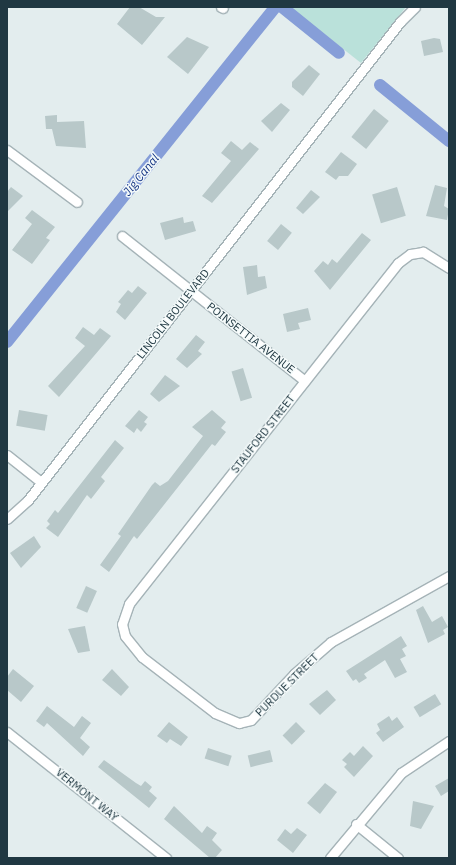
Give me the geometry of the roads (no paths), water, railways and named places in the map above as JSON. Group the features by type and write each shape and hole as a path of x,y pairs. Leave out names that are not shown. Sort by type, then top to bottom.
{"street":[{"name":"LINCOLN BOULEVARD","path":"7,519 41,482 335,105 415,7"},
{"path":"7,150 77,202"},
{"name":"POINSETTIA AVENUE","path":"122,236 305,381"},
{"name":"STAUFORD STREET","path":"122,624 130,604 390,272 415,253 423,252 449,268"},
{"path":"7,455 41,482"},
{"name":"PURDUE STREET","path":"122,624 125,636 142,657 215,713 239,723 251,720 294,674 331,642 449,576"},
{"name":"VERMONT WAY","path":"7,732 166,858"},
{"path":"330,858 356,824 401,773 449,741"},
{"path":"356,824 398,858"}],"waterway":[{"name":"Jig Canal","path":"7,342 275,7"},
{"name":"Jig Canal","path":"282,7 339,53"},
{"name":"Jig Canal","path":"380,85 449,141"}]}
